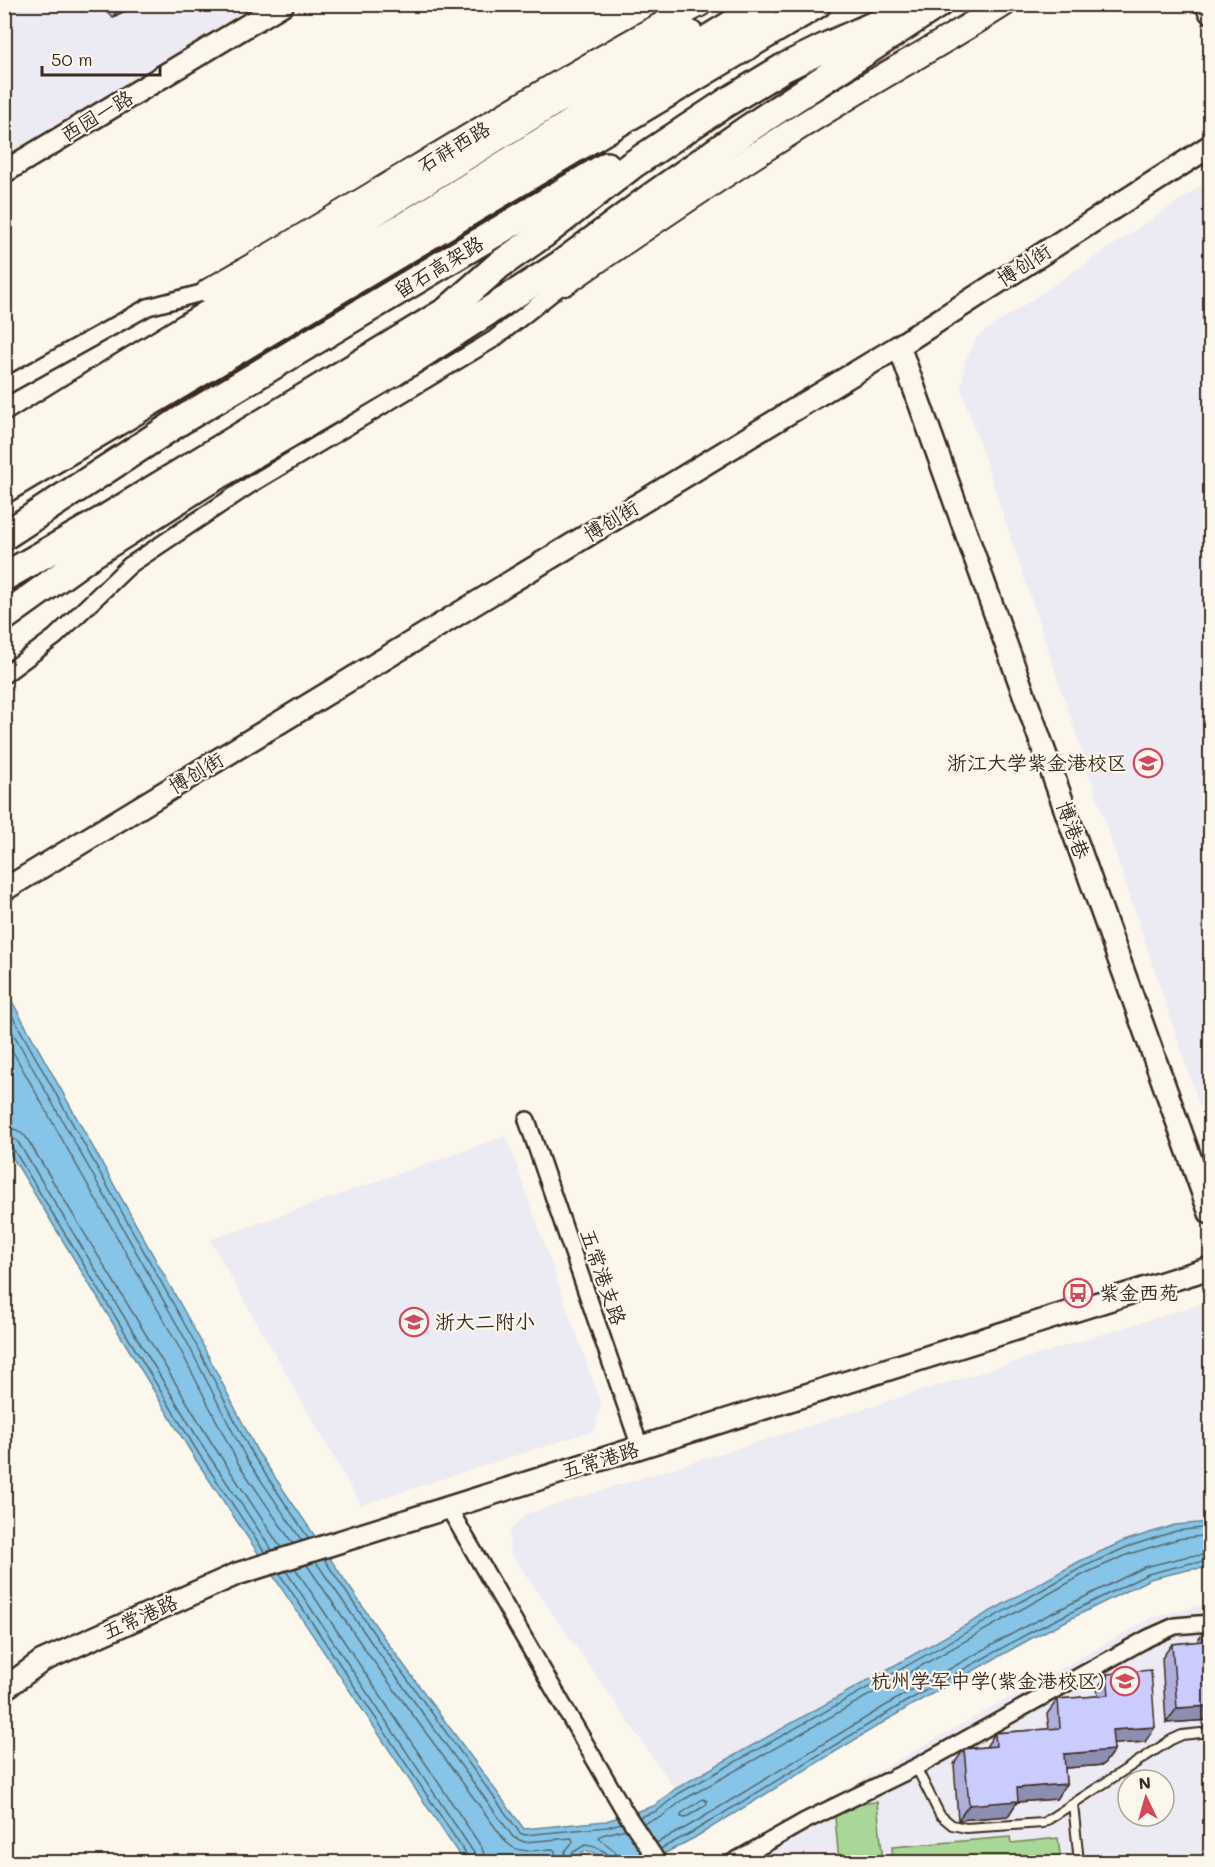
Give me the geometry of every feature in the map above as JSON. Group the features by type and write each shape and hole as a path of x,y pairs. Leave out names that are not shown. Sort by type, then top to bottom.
{"highway":[{"path":"4,441 550,104 618,67 752,4"},
{"path":"4,468 53,430 408,224 765,4"},
{"name":"留石高架路","path":"4,489 816,4"},
{"name":"留石高架路","path":"4,536 180,421 877,4"},
{"path":"4,577 100,522 447,311 499,265 542,235 632,165 679,133 783,68 886,20 911,4"},
{"path":"4,617 89,556 204,483 393,372 560,265 748,129 938,4"},
{"path":"393,372 565,283"},
{"path":"100,381 209,291"}],"main road":[{"name":"石祥西路","path":"209,291 627,44 700,4"},
{"path":"565,283 742,163 1005,4"}],"street":[{"path":"1206,4 1210,12"},
{"name":"西园一路","path":"4,172 280,5"},
{"name":"博创街","path":"7,888 899,346 1210,146"},
{"path":"4,675 55,637 130,565 250,485 494,339 565,283"},
{"path":"4,387 148,307 209,291"},
{"name":"博港巷","path":"899,346 1210,1213"},
{"name":"五常港支路","path":"527,1120 639,1447"},
{"name":"五常港路","path":"4,1689 42,1661 237,1574 1210,1268"},
{"path":"448,1508 625,1812 658,1863"},
{"path":"733,1863 805,1821 916,1767 1148,1638 1175,1626 1210,1623"}],"lane":[{"path":"916,1767 940,1815 952,1825 966,1828 1043,1823 1171,1740 1182,1735 1210,1732"},
{"path":"1073,1804 1079,1863"}],"shaded area":[{"path":"4,5 246,5 232,23 5,156"},
{"name":"浙江大学紫金港校区","path":"1210,180 1210,1137 961,388 965,362 978,336"},
{"name":"浙大二附小","path":"506,1136 601,1404 595,1430 361,1505 210,1240"},
{"path":"1210,1301 1210,1522 1175,1525 1124,1541 1080,1561 675,1789 510,1552 509,1531 526,1514"},
{"name":"杭州学军中学(紫金港校区)","path":"1210,1605 1210,1862 716,1862 1151,1618 1197,1606"}],"green space":[{"path":"877,1802 883,1862 839,1862 835,1817 854,1804"},
{"path":"1010,1837 1011,1843 1058,1838 1061,1862 893,1862 892,1847"}],"water":[{"path":"4,987 199,1338 257,1451 384,1638 524,1829 606,1821 654,1806 675,1789 1080,1561 1124,1541 1175,1525 1210,1522 1210,1568 1192,1569 1150,1579 1032,1638 910,1706 694,1838 648,1862 609,1862 593,1852 584,1851 577,1857 577,1862 464,1862 194,1457 5,1145"}],"building":[{"path":"4,76 9,84 4,87"},
{"path":"1203,1633 1210,1633 1210,1706 1177,1708 1172,1644 1203,1641"},
{"path":"1151,1670 1155,1727 1112,1730 1114,1750 1064,1754 1066,1784 1017,1788 1018,1801 969,1805 964,1749 996,1746 995,1733 1060,1728 1058,1699 1109,1695 1107,1674"}],"place":[{"name":"浙江大学紫金港校区","path":"1148,763"},
{"name":"紫金西苑","path":"1078,1293"},
{"name":"浙大二附小","path":"414,1322"},
{"name":"杭州学军中学(紫金港校区)","path":"1125,1681"}]}
